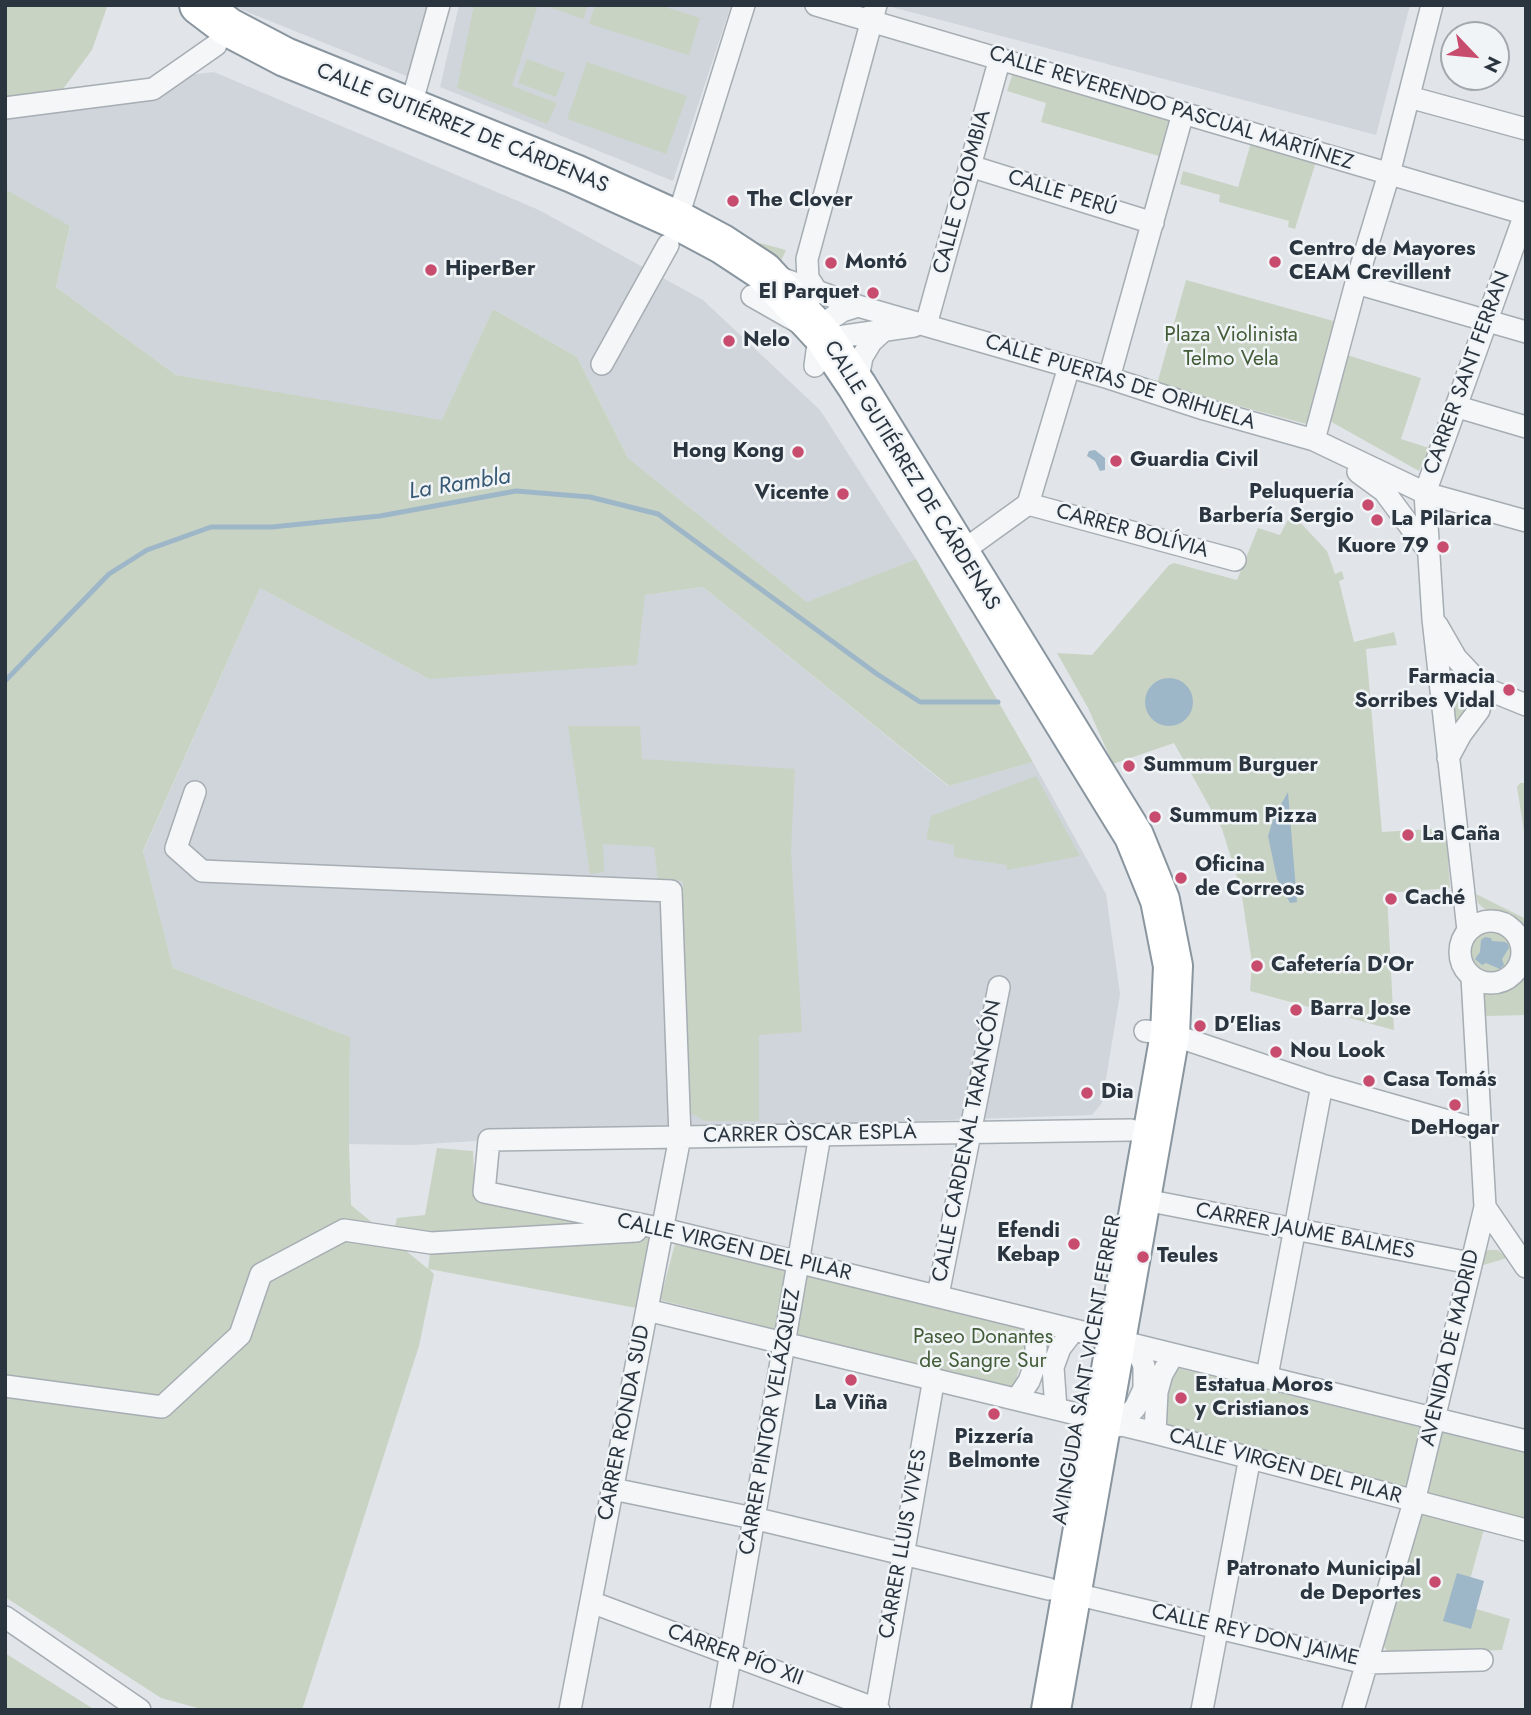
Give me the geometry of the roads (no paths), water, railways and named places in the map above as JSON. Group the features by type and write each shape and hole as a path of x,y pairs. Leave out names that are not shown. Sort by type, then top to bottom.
{"highway":[{"name":"CALLE GUTIÉRREZ DE CÁRDENAS","path":"174,5 216,45 274,79 561,193 673,232"},
{"name":"CALLE GUTIÉRREZ DE CÁRDENAS","path":"199,5 229,27 285,57 398,93 440,119 575,173 673,232 711,268 757,283 788,333 819,351 857,386 1134,836 1160,900 1173,966 1157,1032"},
{"name":"CALLE GUTIÉRREZ DE CÁRDENAS","path":"819,351 874,458 1113,845 1146,919 1155,976 1157,1032"},
{"name":"AVINGUDA SANT VICENT FERRER","path":"1105,1339 1131,1130 1157,1032"},
{"name":"AVINGUDA SANT VICENT FERRER","path":"1051,1710 1060,1591 1088,1418 1140,1199 1157,1032"},
{"name":"AVINGUDA SANT VICENT FERRER","path":"1029,1710 1060,1591"}],"street":[{"path":"398,93 439,5"},
{"path":"602,364 673,232 744,5"},
{"name":"CALLE REVERENDO PASCUAL MARTÍNEZ","path":"816,5 874,13 1000,58 1526,214"},
{"path":"1314,440 1356,283 1390,174 1432,5"},
{"path":"818,293 808,278 807,259 874,13"},
{"path":"5,108 153,89 216,45"},
{"name":"CALLE COLOMBIA","path":"926,325 1000,58"},
{"path":"1409,97 1526,129"},
{"path":"1109,378 1183,113"},
{"name":"CALLE PERÚ","path":"970,166 1153,223"},
{"name":"CARRER SANT FERRAN","path":"1425,493 1526,214"},
{"name":"CALLE PUERTAS DE ORIHUELA","path":"757,283 818,293 1109,378 1204,410 1314,440 1425,493"},
{"path":"1356,283 1526,332"},
{"path":"819,351 829,320 842,311 858,306"},
{"name":"CALLE PUERTAS DE ORIHUELA","path":"819,351 838,337 901,326 926,325"},
{"path":"857,386 862,357 871,341 884,330"},
{"name":"CARRER BOLÍVIA","path":"960,554 1028,504 1069,367"},
{"path":"1458,407 1526,427"},
{"name":"CALLE PUERTAS DE ORIHUELA","path":"1314,440 1384,491 1429,552"},
{"path":"1384,491 1425,493 1526,521"},
{"path":"1425,493 1433,619 1468,930"},
{"name":"CARRER BOLÍVIA","path":"1028,504 1236,560"},
{"path":"1433,619 1457,658 1484,688"},
{"path":"1441,683 1484,688 1526,705"},
{"path":"1448,758 1461,734 1479,710 1484,688"},
{"name":"CARRER RONDA SUD","path":"195,792 176,848 202,871 671,891 680,1137 570,1710"},
{"path":"1486,921 1496,921 1506,925 1519,939 1524,956 1517,969 1502,982 1491,984 1472,977 1465,970 1460,960 1462,939 1468,930 1486,921"},
{"name":"AVENIDA DE MADRID","path":"1353,1710 1414,1502 1485,1207 1472,977"},
{"name":"CALLE CARDENAL TARANCÓN","path":"938,1295 999,987"},
{"path":"1157,1032 1322,1085 1480,1130"},
{"path":"1267,1376 1322,1085"},
{"name":"CARRER ÒSCAR ESPLÀ","path":"489,1140 1131,1130"},
{"name":"CARRER PINTOR VELÁZQUEZ","path":"721,1710 820,1135"},
{"name":"CALLE VIRGEN DEL PILAR","path":"489,1140 484,1192 663,1229 1526,1441"},
{"name":"CARRER JAUME BALMES","path":"1140,1199 1470,1263"},
{"path":"1485,1207 1526,1267"},
{"path":"5,1387 162,1407 240,1335 261,1274 344,1230 431,1243 663,1229"},
{"name":"CALLE VIRGEN DEL PILAR","path":"647,1310 1155,1433 1526,1530"},
{"path":"1017,1399 1029,1381 1036,1363 1037,1335 1034,1321"},
{"path":"1088,1418 1135,1408 1143,1389 1144,1366 1105,1339"},
{"name":"CALLE VIRGEN DEL PILAR","path":"1155,1433 1157,1392 1162,1374 1173,1355"},
{"name":"CARRER LLUIS VIVES","path":"877,1709 901,1555 934,1378"},
{"path":"1202,1710 1250,1457"},
{"name":"CALLE REY DON JAIME","path":"613,1489 753,1518 1366,1663 1482,1660"},
{"name":"CARRER PÍO XII","path":"591,1602 877,1709"},
{"path":"5,1617 140,1710"}],"water":[{"path":"1095,450 1105,458 1105,470 1100,471 1095,461 1087,456 1089,451"},
{"path":"1169,678 1186,685 1193,702 1186,719 1169,726 1152,719 1145,702 1152,685"},
{"path":"1288,792 1297,902 1290,903 1277,879 1268,836 1274,817"},
{"path":"1485,937 1508,944 1509,948 1502,959 1504,965 1500,969 1486,963 1482,965 1475,959 1480,952 1481,940"},
{"path":"1457,1573 1484,1581 1471,1629 1443,1621"}],"waterway":[{"name":"La Rambla","path":"5,681 109,574 147,550 211,527 272,527 380,516 516,491 590,497 658,514 877,674 920,702 998,702"}],"place":[{"name":"The Clover","path":"733,201"},
{"name":"Centro de Mayores CEAM Crevillent","path":"1275,262"},
{"name":"Montó","path":"831,263"},
{"name":"HiperBer","path":"431,270"},
{"name":"El Parquet","path":"873,293"},
{"name":"Nelo","path":"729,341"},
{"name":"Hong Kong","path":"798,452"},
{"name":"Guardia Civil","path":"1116,461"},
{"name":"Vicente","path":"843,494"},
{"name":"Peluquería Barbería Sergio","path":"1368,505"},
{"name":"La Pilarica","path":"1377,520"},
{"name":"Kuore 79","path":"1443,547"},
{"name":"Farmacia Sorribes Vidal","path":"1509,690"},
{"name":"Summum Burguer","path":"1129,766"},
{"name":"Summum Pizza","path":"1155,817"},
{"name":"La Caña","path":"1408,835"},
{"name":"Oficina de Correos","path":"1181,878"},
{"name":"Caché","path":"1391,899"},
{"name":"Cafetería D'Or","path":"1257,966"},
{"name":"Barra Jose","path":"1296,1010"},
{"name":"D'Elias","path":"1200,1026"},
{"name":"Nou Look","path":"1276,1052"},
{"name":"Casa Tomás","path":"1369,1081"},
{"name":"Dia","path":"1087,1093"},
{"name":"DeHogar","path":"1455,1105"},
{"name":"Efendi Kebap","path":"1074,1244"},
{"name":"Teules","path":"1143,1257"},
{"name":"La Viña","path":"851,1380"},
{"name":"Estatua Moros y Cristianos","path":"1181,1398"},
{"name":"Pizzería Belmonte","path":"994,1414"},
{"name":"Patronato Municipal de Deportes","path":"1435,1582"}],"park label":[{"name":"Plaza Violinista Telmo Vela","path":"1231,348"},
{"name":"Paseo Donantes de Sangre Sur","path":"983,1350"}]}
